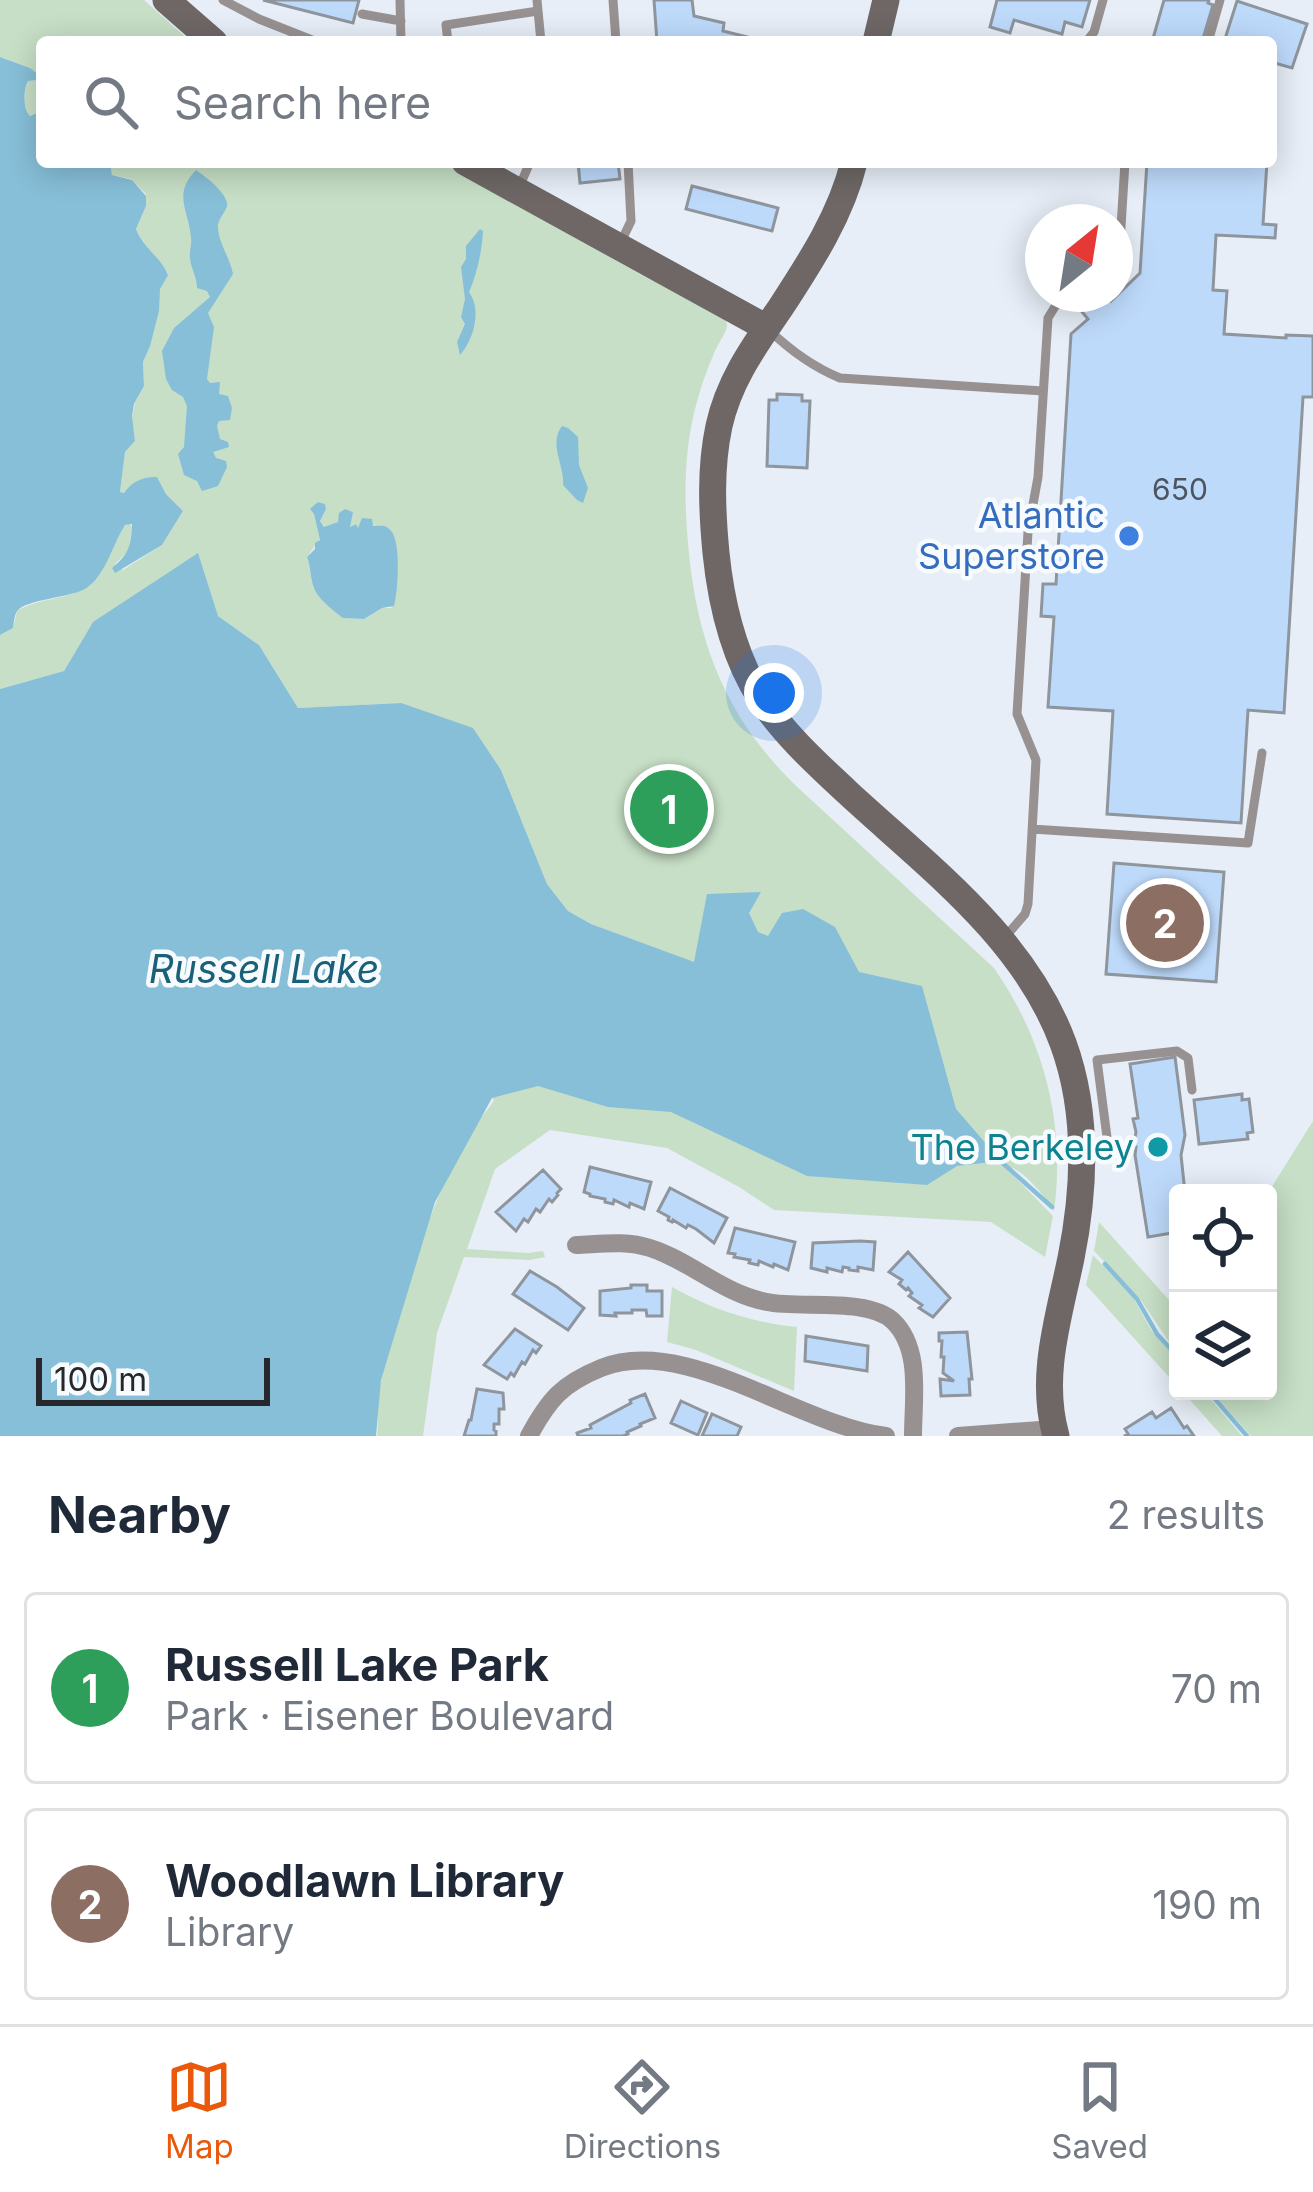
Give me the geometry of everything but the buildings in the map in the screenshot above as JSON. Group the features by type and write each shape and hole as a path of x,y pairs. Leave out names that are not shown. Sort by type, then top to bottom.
{"street":[{"path":"166,0 207,36"},
{"path":"877,36 886,0"},
{"path":"476,168 765,327"},
{"path":"852,168 830,226 731,386 720,422 712,484 718,577 748,676 775,719 1002,940 1034,981 1064,1044 1085,1071 1078,1217 1049,1365 1054,1432 958,1436"},
{"path":"576,1245 646,1246 729,1290 767,1302 862,1308 885,1314 898,1325 910,1353 913,1436"},
{"path":"529,1436 555,1394 575,1378 637,1358 688,1365 838,1424 886,1436"}],"lane":[{"path":"223,0 302,36"},
{"path":"400,0 401,36"},
{"path":"613,0 616,36"},
{"path":"1091,36 1103,0"},
{"path":"1210,36 1220,0"},
{"path":"447,36 446,25 538,6 540,36"},
{"path":"362,14 401,21"},
{"path":"518,190 527,168"},
{"path":"620,246 631,221 628,168"},
{"path":"1122,204 1125,168"},
{"path":"1002,940 1028,904 1036,760 1017,714 1028,532 1038,478 1051,312"},
{"path":"765,327 825,372 840,377 1043,391"},
{"path":"1032,829 1248,842 1262,753"},
{"path":"1085,1071 1097,1060 1177,1051 1188,1058 1192,1090"}],"green space":[{"path":"0,0 144,0 184,36 36,36 36,73 0,57"},
{"path":"36,80 36,114 30,116 25,104 28,81"},
{"path":"111,168 452,168 725,317 726,329 696,405 687,461 688,543 707,643 732,703 770,758 994,968 1011,996 1038,1054 1053,1115 1057,1146 1054,1211 1025,1176 1013,1168 1009,1171 1053,1216 1045,1257 991,1222 774,1210 667,1148 550,1130 495,1169 467,1249 543,1251 545,1257 464,1257 437,1333 423,1436 377,1436 382,1373 419,1249 455,1159 492,1098 717,974 568,911 547,884 501,770 401,703 298,708 259,645 218,616 93,622 64,671 0,689 0,635 13,628 17,611 89,586 129,523 129,550 115,564 123,570 162,545 183,511 157,477 120,492 125,452 135,441 132,417 144,386 143,362 161,283 168,274 136,229 146,194 131,179 112,175","holes":["317,502 326,509 320,521 325,528 338,522 345,509 353,512 350,527 356,524 358,529 362,523 390,529 398,568 391,608 364,619 343,618 316,592 307,557 320,539 314,514"]},
{"path":"1313,1121 1313,1436 1251,1436 1219,1400 1277,1400 1274,1184"},
{"path":"1099,1222 1169,1300 1169,1342 1140,1299 1094,1251"},
{"path":"1093,1255 1133,1297 1169,1351 1169,1377 1086,1285"},
{"path":"672,1287 733,1314 797,1327 794,1391 667,1342"},
{"path":"1190,1400 1212,1400 1242,1436 1222,1436"}],"water":[{"path":"0,57 36,73 36,80 28,81 25,99 30,116 36,114 36,168 111,168 112,175 132,180 146,196 136,229 168,275 160,289 159,311 143,362 144,386 132,416 135,441 125,452 120,492 142,479 157,477 183,511 162,545 115,573 112,568 130,544 132,524 125,525 91,585 23,607 13,628 0,635"},
{"path":"196,170 227,201 218,231 233,274 208,313 214,327 207,379 220,382 219,394 228,396 232,408 230,420 219,421 217,426 220,439 229,447 213,452 227,467 218,486 202,491 197,481 184,475 178,454 184,447 187,406 166,379 162,351 174,328 210,297 197,288 183,195"},
{"path":"480,229 480,254 469,292 475,324 460,355 457,342 465,324 461,267 466,246"},
{"path":"562,426 578,437 579,465 588,488 583,503 563,485 557,448"},
{"path":"318,502 325,504 320,521 324,527 338,522 345,509 353,512 350,527 356,524 358,528 362,518 372,519 373,526 392,532 398,557 394,606 364,619 343,618 319,596 307,557 320,540 310,509"},
{"name":"Russell Lake","path":"198,553 218,616 259,645 298,708 401,703 473,728 501,770 547,884 568,911 694,962 707,894 761,892 749,913 758,932 768,936 782,913 803,909 835,927 859,972 922,986 956,1109 1001,1161 957,1166 927,1185 807,1176 671,1112 608,1107 538,1086 492,1098 435,1202 381,1380 376,1436 0,1436 0,689 64,671 93,622"}],"waterway":[{"path":"997,1158 1052,1207"},
{"path":"1105,1264 1137,1299 1169,1347"},
{"path":"1216,1400 1247,1436"}],"place":[{"name":"Atlantic Superstore","path":"1129,536"},
{"name":"Russell Lake Park","path":"669,809"},
{"name":"Woodlawn Library","path":"1165,923"},
{"name":"The Berkeley","path":"1158,1147"}]}
